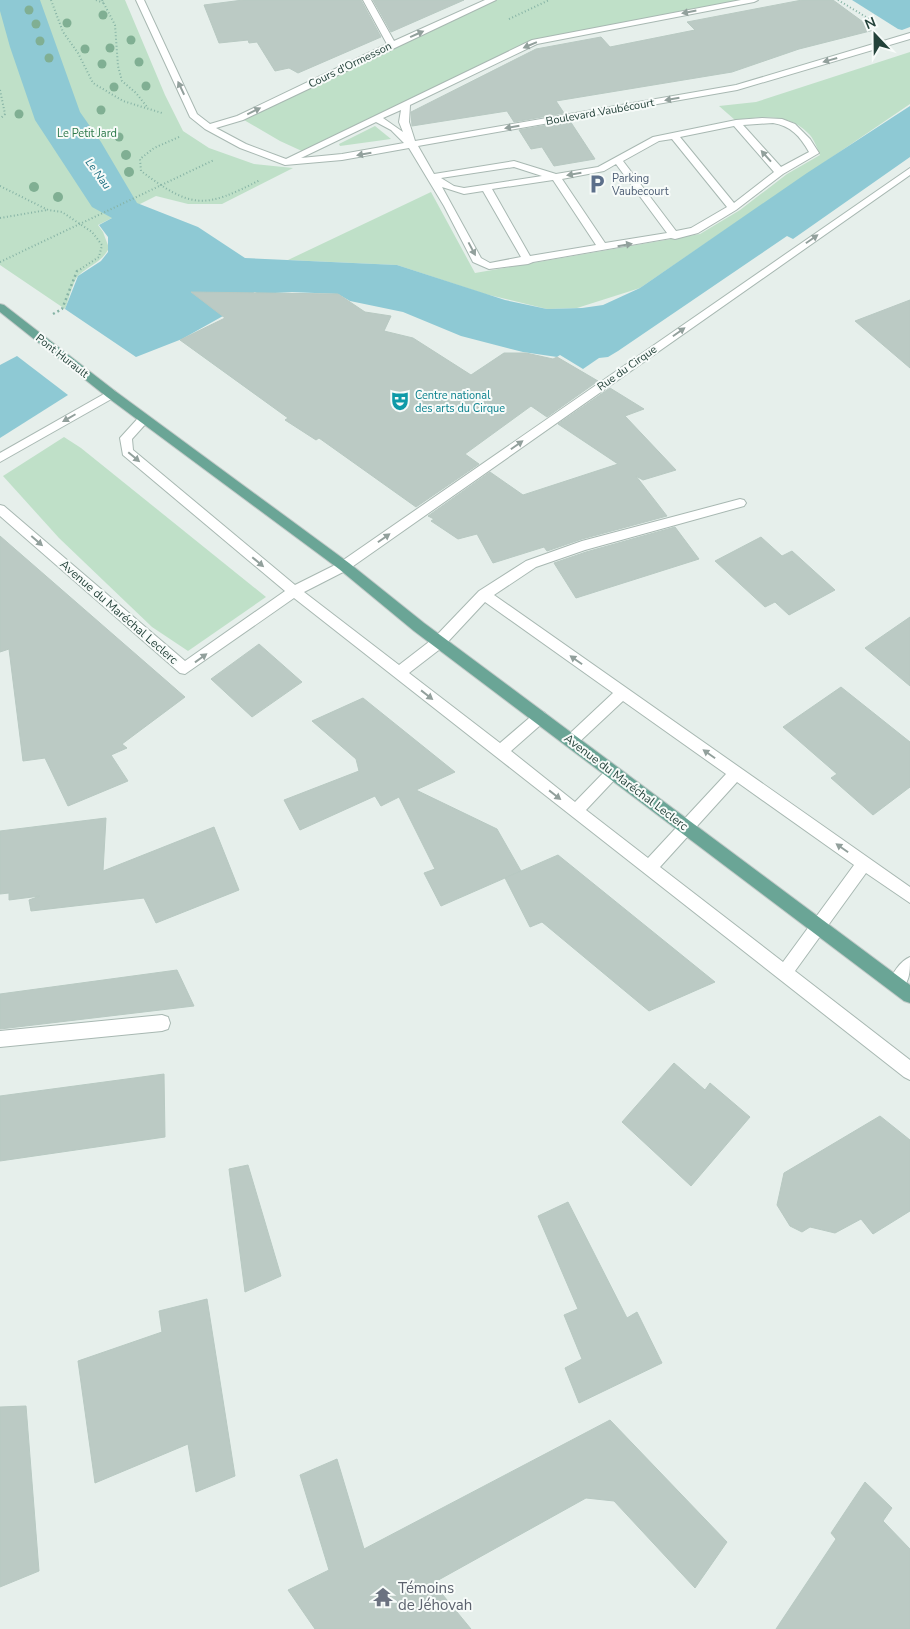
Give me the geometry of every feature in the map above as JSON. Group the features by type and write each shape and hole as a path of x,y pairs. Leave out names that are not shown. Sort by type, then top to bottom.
{"main road":[{"name":"Pont Hurault","path":"0,307 111,394"},
{"name":"Avenue du Maréchal Leclerc","path":"111,394 344,566 439,642 910,995"}],"street":[{"path":"140,0 193,114"},
{"path":"368,0 392,45"},
{"name":"Cours d'Ormesson","path":"208,127 240,118 392,45 492,0"},
{"path":"285,162 535,42 754,0"},
{"name":"Boulevard Vaubécourt","path":"193,114 208,127 243,146 285,162 342,157 738,87 910,36"},
{"path":"406,103 404,122 412,145 449,206 477,260 489,266 675,236 694,231 733,208 780,172 814,153 806,137 787,122 762,120 656,138 601,169 555,177 464,191 451,188 432,177"},
{"path":"376,118 394,128 412,145"},
{"path":"736,123 780,172"},
{"path":"674,136 733,208"},
{"path":"618,160 675,236"},
{"path":"432,177 514,164 555,177 603,248"},
{"name":"Rue du Cirque","path":"344,566 910,171"},
{"path":"449,206 464,196 485,189"},
{"path":"485,189 528,261"},
{"path":"0,458 111,394"},
{"path":"144,419 126,438 127,452 294,591 910,1070"},
{"path":"398,672 439,642 484,596 530,564 582,546 740,503"},
{"name":"Avenue du Maréchal Leclerc","path":"0,509 185,669 294,591 344,566"},
{"path":"484,596 910,896"},
{"path":"571,741 622,693"},
{"path":"500,752 540,717"},
{"path":"576,811 613,772"},
{"path":"649,868 736,773"},
{"path":"784,973 864,863"},
{"path":"896,984 910,965"},
{"path":"0,1039 162,1023"}],"path":[{"path":"51,0 63,32 78,53 93,83 123,101 167,115 193,114"},
{"path":"96,0 104,3"},
{"path":"102,0 115,25 118,66 122,80 149,109"},
{"path":"0,90 5,114 0,119"},
{"path":"208,127 188,133 154,148 140,159 141,171 172,195 190,201 207,202 219,201 231,195 277,171 285,162"},
{"path":"0,186 48,210"},
{"path":"0,262 147,191"},
{"path":"0,218 48,210 62,212 98,238 102,245 99,257 77,271 62,309 52,314 33,333"}],"green space":[{"name":"Le Petit Jard","path":"0,0 125,0 165,95 183,131 209,148 254,164 293,168 222,204 188,204 156,196 98,225 109,248 99,260 79,275 65,309 0,265"},
{"path":"492,0 748,0 535,42 304,152 280,141 244,120"},
{"path":"910,52 910,104 640,288 577,308 547,309 485,294 397,265 288,260 431,192 475,273 700,234 740,210 787,174 820,155 811,136 792,122 765,117 735,120 719,106 756,102"},
{"path":"375,126 391,139 340,146 339,144"},
{"path":"64,437 81,448 266,597 188,651 152,627 59,538 3,476"}],"water":[{"name":"Le Nau","path":"0,0 40,0 80,112 101,142 137,203 198,227 245,258 397,265 505,300 547,309 603,305 640,288 807,173 910,106 910,157 793,239 787,236 618,351 608,357 599,358 583,369 560,355 557,357 523,352 461,336 403,312 350,301 338,294 292,292 258,294 255,292 222,311 223,316 182,339 136,357 65,309 78,276 101,261 108,252 108,237 99,225 112,218 92,207 35,120 10,47 0,11"},
{"path":"852,0 910,0 910,27 902,30 898,29"},
{"path":"17,356 68,395 0,438 0,365"}],"building":[{"path":"243,0 361,0 381,37 298,73 289,68 275,71 257,42 249,43 248,40 219,43 204,5"},
{"path":"373,0 464,0 391,32"},
{"path":"802,0 833,0 874,30 799,49 732,72 556,101 564,113 514,122 507,111 412,126 411,112 536,49 601,37 610,47 695,30 687,22"},
{"path":"570,121 595,159 554,166 542,147 531,149 519,130"},
{"path":"191,292 338,294 365,312 391,316 384,331 413,338 471,375 504,353 526,353 553,359 557,357 598,381 547,417 531,406 465,454 479,464 416,507 319,438 316,440 285,420 288,418 180,340 225,318"},
{"path":"910,300 910,368 855,321"},
{"path":"610,388 644,409 625,416 676,470 643,480 636,476 667,516 582,539 547,551 544,547 493,563 477,534 458,539 431,521 434,519 428,516 490,472 523,495 618,464 558,424"},
{"path":"675,527 699,559 576,598 554,563 586,552"},
{"path":"0,536 185,697 122,744 127,748 111,755 128,781 68,806 45,758 23,761 9,649 0,652"},
{"path":"761,537 782,556 792,551 835,590 789,615 775,602 765,607 715,561"},
{"path":"910,617 910,686 865,648"},
{"path":"259,644 302,682 252,717 211,679"},
{"path":"841,687 910,742 910,787 873,815 831,778 837,774 783,727"},
{"path":"363,698 455,772 416,790 497,829 521,871 441,906 424,873 435,869 399,797 381,806 375,796 300,830 284,800 359,771 356,759 312,721"},
{"path":"106,818 103,871 214,827 239,890 156,923 144,898 31,911 29,900 40,896 9,900 9,893 0,894 0,831"},
{"path":"558,855 715,982 649,1011 542,922 530,927 505,878"},
{"path":"177,970 194,1006 0,1029 0,994"},
{"path":"674,1063 705,1090 710,1083 750,1117 691,1186 622,1122"},
{"path":"164,1074 165,1137 0,1161 0,1096"},
{"path":"880,1116 910,1140 910,1211 873,1234 861,1219 835,1233 810,1227 802,1232 790,1226 777,1205 784,1173"},
{"path":"248,1165 281,1276 245,1292 229,1169"},
{"path":"568,1202 627,1318 637,1312 662,1363 579,1403 565,1368 582,1359 564,1315 578,1309 538,1216"},
{"path":"207,1299 235,1476 196,1492 188,1444 95,1483 78,1361 162,1332 159,1311"},
{"path":"26,1406 39,1571 0,1587 0,1407"},
{"path":"610,1420 727,1542 695,1588 614,1501 586,1498 433,1583 471,1629 315,1629 288,1590 329,1570 300,1475 337,1459 364,1549"},
{"path":"865,1482 892,1508 883,1521 910,1549 910,1629 776,1629 836,1539 831,1533"}],"place":[{"name":"Parking Vaubecourt","path":"597,184"},
{"name":"Centre national des arts du Cirque","path":"400,401"},
{"name":"Témoins de Jéhovah","path":"383,1597"}]}
